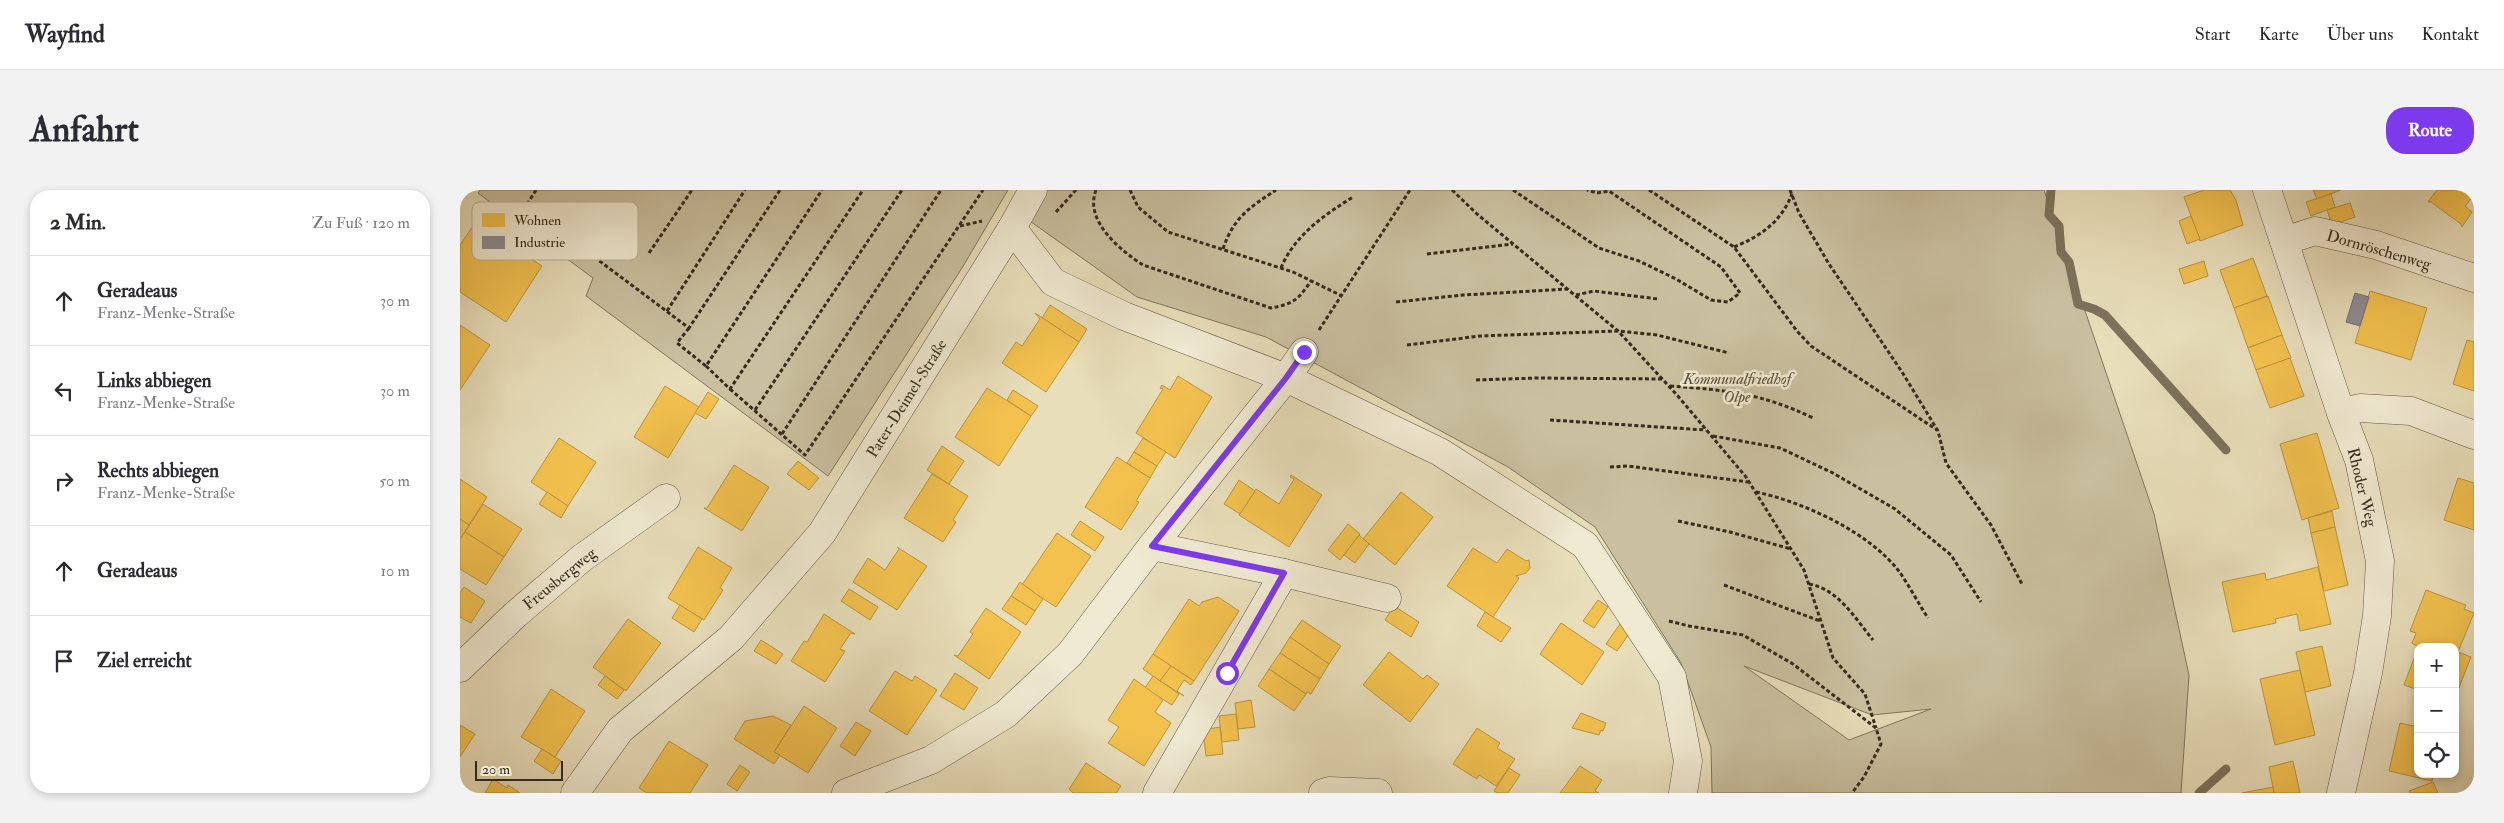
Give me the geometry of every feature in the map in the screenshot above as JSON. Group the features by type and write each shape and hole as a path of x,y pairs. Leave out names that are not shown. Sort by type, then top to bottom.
{"street":[{"name":"Pater-Deimel-Straße","path":"575,793 620,730 731,638 822,533 1012,228 1033,190"},
{"name":"Rhoder Weg","path":"2267,190 2341,413 2359,460 2380,561 2377,616 2369,663 2341,793"},
{"path":"1012,228 1053,282 1124,316 1286,378 1440,452 1585,545 1672,677 1688,761 1683,793"},
{"name":"Dornröschenweg","path":"2284,241 2315,231 2376,245 2474,278"},
{"path":"846,793 931,760 1006,714 1070,654 1152,546 1286,378 1304,352"},
{"path":"2341,413 2360,408 2412,411 2474,435"},
{"name":"Freusbergweg","path":"460,668 516,614 582,558 666,498"},
{"path":"1152,546 1284,573 1387,598"},
{"path":"1157,793 1284,573"},
{"path":"1323,793 1329,791 1378,793"}],"path":[{"path":"528,202 536,190"},
{"path":"649,253 692,190"},
{"path":"667,311 745,190"},
{"path":"780,190 689,328 677,343 706,366 805,454 983,190"},
{"path":"706,366 822,190"},
{"path":"730,389 863,190"},
{"path":"754,410 902,190"},
{"path":"782,434 941,190"},
{"path":"1096,190 1094,197 1096,215 1106,234 1128,256 1143,266 1271,308 1290,305 1300,296 1311,281"},
{"path":"1130,190 1138,207 1168,232 1282,268 1342,296"},
{"path":"1223,248 1229,230 1250,207 1276,190"},
{"path":"1304,352 1410,190"},
{"path":"1452,190 1477,214 1618,331 1670,386 1749,482 1804,570 1833,658 1865,694 1881,744 1864,776 1852,793"},
{"path":"1513,190 1599,248 1639,261 1676,278 1712,300 1728,302 1740,293 1721,267 1609,190 1597,193 1588,190"},
{"path":"1649,190 1734,248 1797,331 1811,346 1938,431"},
{"path":"1734,248 1759,237 1774,223 1788,205 1791,192"},
{"path":"1791,192 1799,213 1829,264 1902,372 1938,431 1946,463 1991,525 2022,584"},
{"path":"1282,268 1286,257 1296,242 1316,222 1353,198"},
{"path":"1427,254 1513,244"},
{"path":"599,260 689,328"},
{"path":"1396,302 1463,294 1568,288"},
{"path":"1576,296 1594,291 1658,299"},
{"path":"1407,344 1480,336 1618,331 1657,335 1729,353"},
{"path":"1476,380 1538,378 1663,379"},
{"path":"1670,386 1712,389 1759,396 1782,403 1813,418"},
{"path":"1550,420 1706,430"},
{"path":"1712,436 1780,448 1831,472 1895,509 1951,555 1981,602"},
{"path":"1610,467 1628,466 1749,482"},
{"path":"1755,492 1784,498 1832,520 1868,543 1897,570 1928,618"},
{"path":"1678,521 1730,532 1791,550"},
{"path":"1809,584 1822,587 1839,599 1873,640"},
{"path":"1724,585 1821,622"},
{"path":"1625,603 1645,613 1689,626 1742,635 1793,664 1876,728"}],"green space":[{"path":"480,190 1008,190 962,268 828,476 586,296 593,278 569,260 638,260 638,202 490,202 478,193"},
{"name":"Kommunalfriedhof Olpe","path":"1045,190 2044,190 2154,514 2189,675 2181,793 1712,793 1711,747 1681,663 1595,527 1508,467 1266,337 1137,297 1027,219","holes":["1744,666 1872,715 1931,709 1849,740"]}],"building: Wohnen":[{"path":"2204,190 2230,190 2236,200 2243,225 2200,241 2184,197"},
{"path":"2313,190 2341,190 2317,199"},
{"path":"2437,190 2474,190 2474,201 2471,199 2465,206 2472,212 2462,227 2461,224 2431,202 2428,202"},
{"path":"2331,194 2335,207 2311,216 2306,202"},
{"path":"2350,203 2355,217 2332,225 2327,210"},
{"path":"2191,216 2200,239 2187,244 2179,221"},
{"path":"472,227 472,260 533,260 542,266 506,322 460,292 460,245"},
{"path":"2253,258 2267,296 2234,308 2220,270"},
{"path":"2204,261 2208,276 2184,284 2179,269"},
{"path":"2370,291 2427,308 2411,360 2355,343"},
{"path":"2268,296 2282,335 2248,348 2234,308"},
{"path":"1050,305 1087,329 1079,342 1042,318"},
{"path":"1035,313 1079,342 1046,392 1002,363 1016,342 1022,346 1040,319"},
{"path":"460,325 490,345 460,390"},
{"path":"2282,335 2291,358 2256,370 2248,348"},
{"path":"2467,340 2474,342 2474,391 2453,384"},
{"path":"2290,358 2304,396 2270,408 2256,370"},
{"path":"1178,376 1212,397 1175,458 1136,433 1163,389 1160,388 1162,385 1170,390"},
{"path":"665,386 699,407 668,458 634,437"},
{"path":"987,388 1031,416 999,466 955,437"},
{"path":"1013,390 1038,406 1031,416 1007,400"},
{"path":"708,392 719,399 706,419 695,413"},
{"path":"2317,433 2339,508 2302,520 2280,444"},
{"path":"559,438 596,462 568,506 531,482"},
{"path":"1143,438 1166,452 1157,466 1134,452"},
{"path":"942,446 964,461 949,484 927,470"},
{"path":"1134,452 1157,466 1150,478 1127,463"},
{"path":"1117,457 1150,478 1136,501 1139,502 1121,530 1085,507"},
{"path":"798,461 819,478 809,490 787,474"},
{"path":"734,465 769,487 742,531 704,508 707,508"},
{"path":"932,474 968,496 953,520 956,522 943,542 904,518"},
{"path":"1291,475 1322,495 1289,547 1239,515 1256,489 1279,504 1294,479 1290,477"},
{"path":"2458,478 2474,483 2474,530 2444,520"},
{"path":"460,479 487,497 469,525 460,519"},
{"path":"1239,480 1255,491 1240,514 1224,504"},
{"path":"547,492 568,506 561,518 539,504"},
{"path":"1401,492 1433,517 1395,565 1363,539"},
{"path":"483,504 522,529 504,557 465,532"},
{"path":"2332,511 2335,527 2311,533 2308,518"},
{"path":"460,519 469,525 460,539"},
{"path":"1080,521 1104,537 1095,551 1071,535"},
{"path":"1348,524 1360,534 1340,560 1328,550"},
{"path":"2335,527 2348,585 2324,591 2311,533"},
{"path":"465,532 504,557 486,585 460,569 460,539"},
{"path":"1057,533 1091,556 1056,607 1022,585"},
{"path":"1359,535 1369,544 1355,563 1344,555"},
{"path":"698,547 732,568 720,588 723,590 704,620 668,598"},
{"path":"897,547 927,566 897,610 853,582 868,558 885,570 899,549"},
{"path":"1473,548 1497,563 1507,549 1526,561 1529,560 1530,568 1526,573 1516,576 1519,578 1493,617 1447,586"},
{"path":"2318,567 2331,624 2300,631 2297,614 2275,619 2276,623 2233,632 2222,582 2265,573 2266,580"},
{"path":"1020,582 1043,599 1035,611 1011,596"},
{"path":"464,587 485,601 471,623 460,617 460,593"},
{"path":"849,589 878,607 870,620 841,601"},
{"path":"2426,590 2466,605 2464,609 2474,613 2459,650 2459,643 2414,644 2412,643 2416,633 2410,631"},
{"path":"1011,596 1035,611 1026,625 1002,609"},
{"path":"1218,597 1239,611 1194,681 1153,654 1189,599 1199,606 1202,602"},
{"path":"1598,600 1608,607 1594,628 1583,621"},
{"path":"680,605 702,619 694,632 672,618"},
{"path":"1394,606 1419,622 1411,637 1385,620"},
{"path":"986,608 1021,632 989,679 954,655 958,656 973,634 970,632"},
{"path":"1485,612 1511,628 1501,642 1477,626"},
{"path":"824,614 855,634 851,633 840,649 845,651 825,682 791,661 804,641 807,642"},
{"path":"628,619 661,643 626,691 593,667"},
{"path":"1302,620 1341,646 1329,664 1290,637"},
{"path":"1561,623 1604,652 1582,685 1540,654"},
{"path":"1620,624 1631,631 1617,651 1606,644"},
{"path":"1290,637 1329,664 1320,679 1280,653"},
{"path":"761,640 783,654 776,664 754,651"},
{"path":"2322,646 2331,686 2305,692 2296,652"},
{"path":"1389,652 1423,679 1427,675 1439,684 1410,722 1363,685"},
{"path":"2459,652 2471,657 2459,688"},
{"path":"1280,653 1320,679 1311,694 1307,692 1306,694 1269,669"},
{"path":"1153,654 1171,666 1160,681 1143,669"},
{"path":"2414,659 2414,689 2404,685"},
{"path":"1171,666 1194,681 1191,685 1184,680 1177,691 1184,696 1160,681"},
{"path":"1269,669 1306,694 1294,711 1258,686"},
{"path":"2300,670 2315,735 2275,745 2260,679"},
{"path":"895,671 912,681 915,676 937,690 907,735 869,711"},
{"path":"955,673 978,688 964,710 940,696"},
{"path":"605,676 624,690 617,699 598,685"},
{"path":"1153,676 1179,694 1172,705 1145,688"},
{"path":"1134,679 1163,700 1155,712 1171,723 1144,766 1108,743 1119,727 1108,720"},
{"path":"551,689 585,711 555,757 521,737"},
{"path":"1251,700 1255,727 1238,729 1235,703"},
{"path":"804,706 837,728 808,773 774,752"},
{"path":"1581,713 1606,723 1599,735 1572,728"},
{"path":"1236,714 1239,740 1222,742 1219,716"},
{"path":"773,716 791,725 774,752 780,755 774,764 734,739 745,721"},
{"path":"856,722 871,731 855,756 840,746"},
{"path":"2400,723 2414,726 2414,777 2389,771"},
{"path":"460,725 475,734 460,757"},
{"path":"1220,727 1223,754 1206,756 1203,730"},
{"path":"1477,728 1500,743 1497,748 1515,759 1496,786 1479,775 1477,779 1453,764"},
{"path":"669,741 708,765 690,793 647,793 639,788"},
{"path":"542,749 561,761 553,774 534,761"},
{"path":"2293,761 2300,793 2274,793 2269,767"},
{"path":"1086,763 1121,786 1116,793 1073,793 1069,789"},
{"path":"740,765 750,772 737,791 727,784"},
{"path":"1580,766 1602,780 1595,791 1599,793 1560,793"},
{"path":"1509,768 1520,775 1508,793 1494,791"},
{"path":"2419,778 2432,778 2432,781"},
{"path":"493,779 507,788 508,785 520,793 485,793"},
{"path":"2433,782 2438,793 2410,793 2409,791"},
{"path":"2273,787 2274,793 2242,793"}],"building: Industrie":[{"path":"2355,293 2369,297 2360,326 2346,322"}],"waterway":[{"path":"2051,190 2049,215 2059,226 2061,252 2069,262 2078,304 2105,315 2226,450"},
{"path":"2199,793 2226,769"}],"route":[{"path":"1227,673 1284,573 1152,546 1286,378 1304,352"}]}
